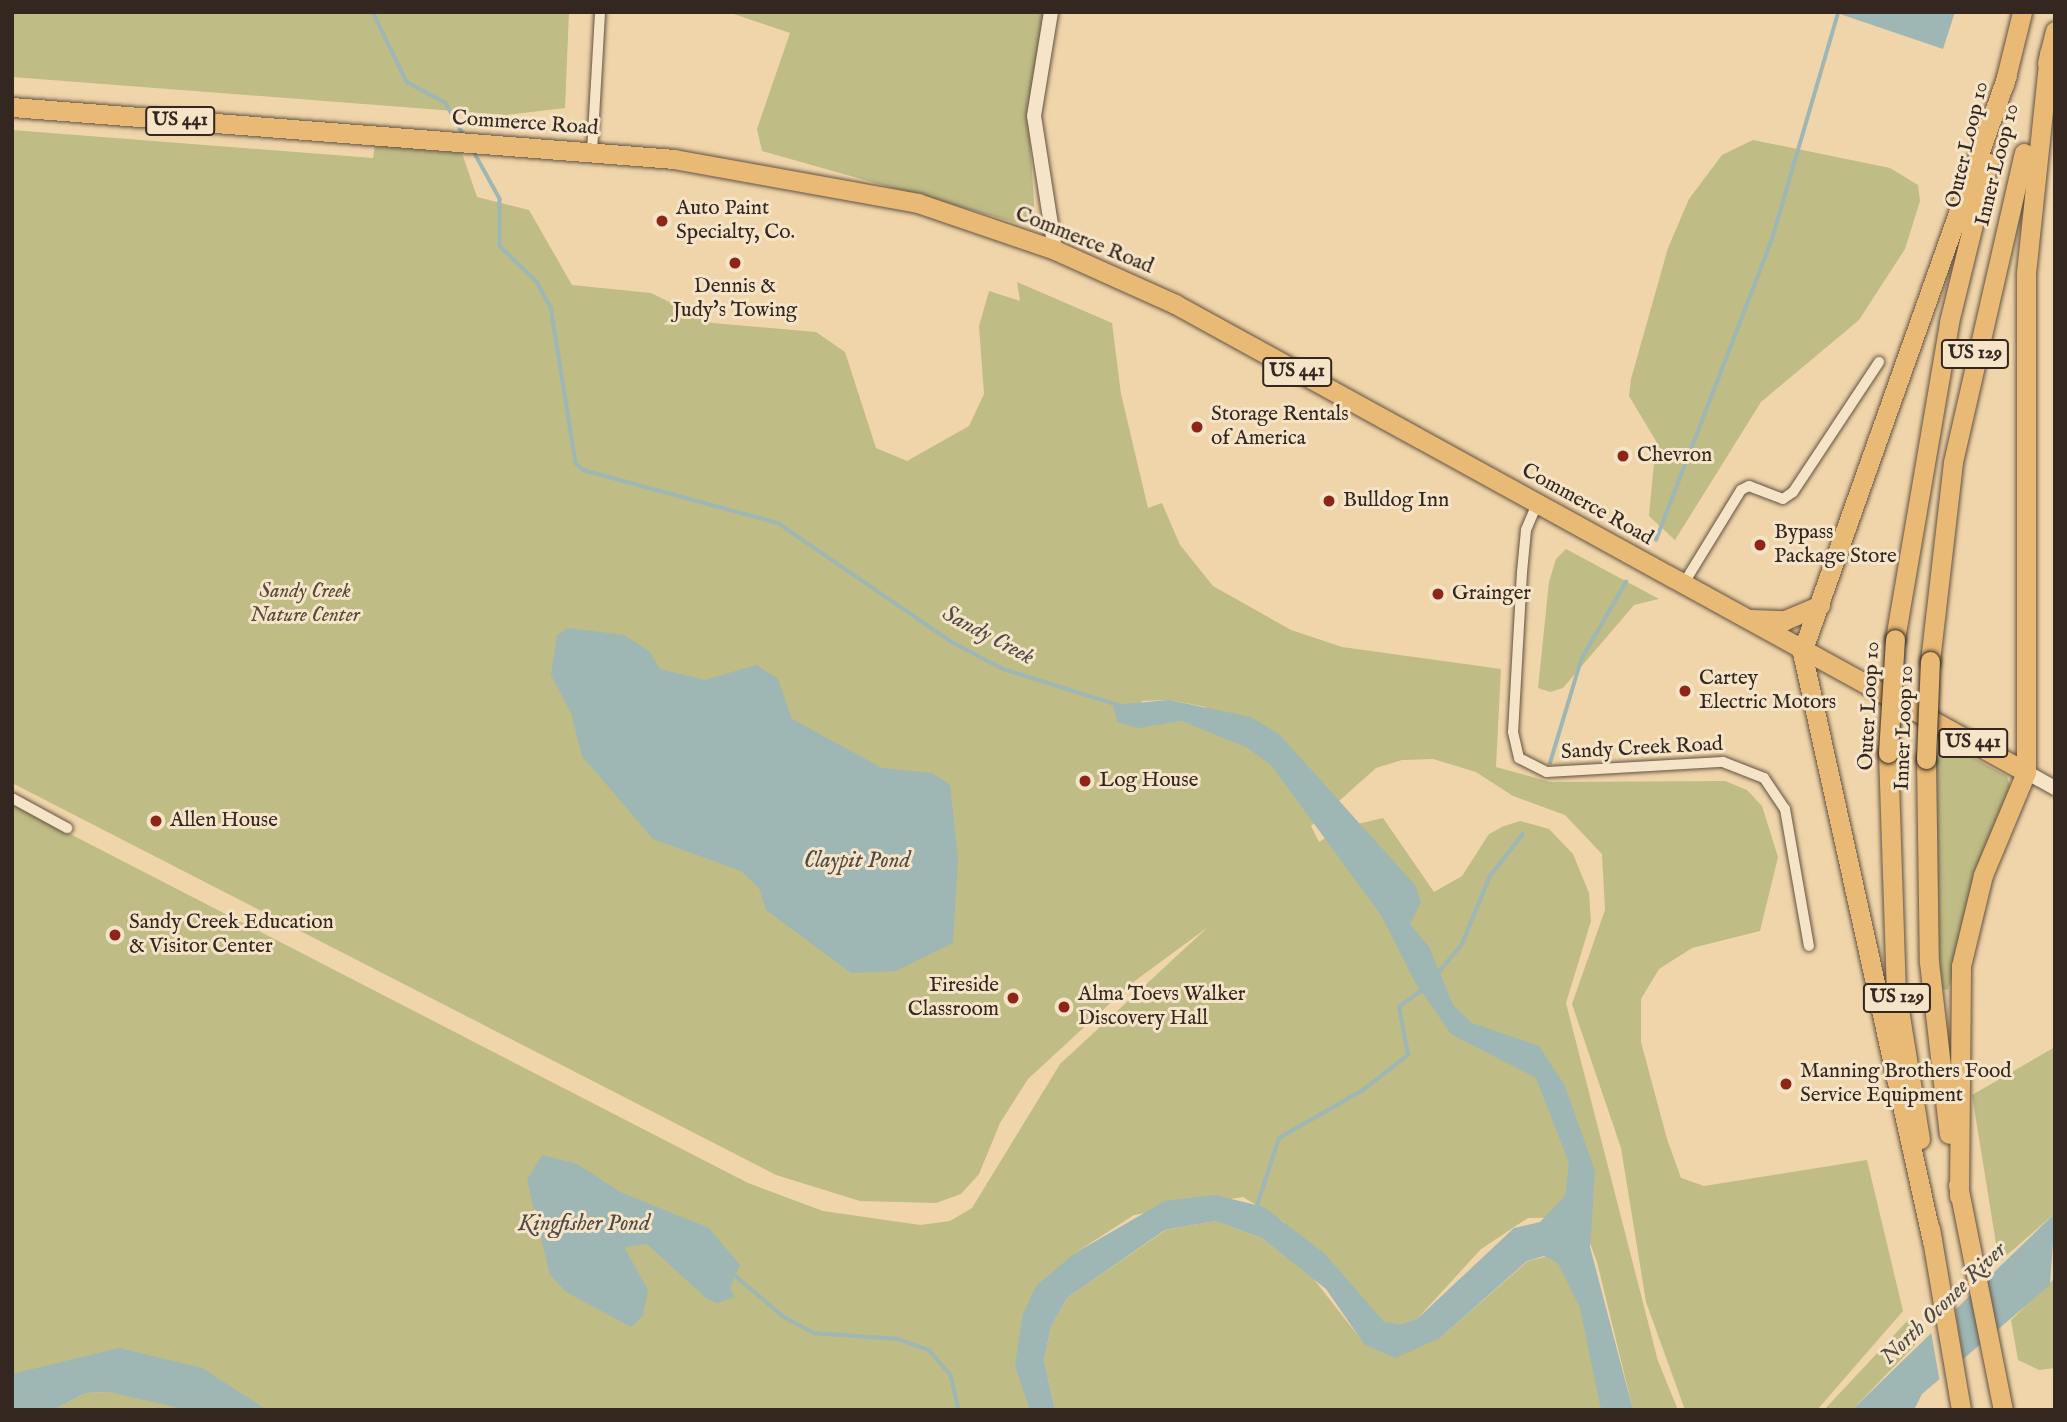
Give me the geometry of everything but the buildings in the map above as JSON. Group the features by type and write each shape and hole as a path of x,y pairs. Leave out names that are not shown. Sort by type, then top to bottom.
{"highway":[{"name":"Outer Loop 10","path":"1961,1410 1932,1241 1896,991 1888,753 1895,639 1949,322 2022,12"},
{"name":"US 129","path":"2049,53 2055,31"},
{"path":"1959,1196 1961,966 1983,875 2026,772 2026,273 2049,53"},
{"name":"Inner Loop 10","path":"2003,1410 1959,1196 1929,962 1926,759 1930,661 1953,462 2049,53"},
{"path":"1932,1241 1802,652 2007,75"},
{"name":"Commerce Road","path":"12,107 592,152 817,181 918,203 1055,250 1175,304 1684,583 1802,652 2026,772"},
{"path":"1745,618 1785,620 1820,604"}],"street":[{"path":"592,152 600,12"},
{"path":"1051,12 1034,116 1055,250"},
{"path":"1684,583 1741,490 1749,486 1783,499 1793,492 1879,362"},
{"name":"Sandy Creek Road","path":"1537,504 1523,561 1513,732 1519,758 1547,772 1723,762 1765,778 1785,809 1809,946"},
{"path":"2026,772 2055,788"},
{"path":"12,798 67,828"}],"green space":[{"path":"12,12 569,12 565,108 506,115 12,77"},
{"path":"728,12 1044,12 1028,109 1035,219 1024,225 762,151 757,129 790,33"},
{"name":"Sandy Creek Nature Center","path":"12,130 373,158 375,145 462,153 477,197 529,210 572,285 651,293 712,323 816,332 845,352 876,448 907,461 969,426 984,394 979,326 989,291 1020,301 1017,282 1112,323 1121,394 1148,508 1162,503 1180,545 1213,586 1291,630 1342,647 1501,669 1496,767 1550,782 1725,781 1747,790 1762,806 1778,857 1760,931 1692,948 1659,969 1641,999 1641,1042 1667,1139 1681,1178 1704,1186 1867,1160 1903,1311 1817,1410 1685,1410 1646,1302 1621,1148 1572,1004 1605,910 1602,854 1565,815 1513,796 1476,772 1433,759 1402,760 1376,768 1311,826 1319,842 1341,828 1383,818 1434,892 1462,876 1489,834 1520,821 1549,829 1573,854 1589,893 1591,921 1566,1003 1658,1361 1678,1410 1633,1410 1597,1262 1580,1217 1528,1218 1481,1249 1417,1319 1401,1324 1384,1323 1283,1221 1243,1197 1134,1215 1075,1253 1022,1316 1017,1355 1036,1410 260,1410 124,1352 95,1354 12,1379 12,804 748,1183 823,1211 920,1225 950,1221 972,1208 1060,1064 1208,927 1132,983 1028,1079 1000,1123 979,1174 961,1194 936,1203 860,1201 776,1175 12,783","holes":["1169,700 1206,707 1213,733 1181,721 1151,722 1141,701"]},
{"path":"1753,140 1890,168 1918,185 1920,201 1905,249 1859,320 1761,402 1675,540 1649,516 1656,441 1629,396 1631,379 1668,248 1689,199 1722,155"},
{"path":"1566,549 1659,599 1634,605 1563,688 1550,692 1538,688 1549,582 1556,559"},
{"path":"1948,744 2007,776 2010,786 1948,990 1942,989 1937,933 1934,827 1936,762"},
{"path":"2055,1047 2055,1213 1999,1262 1972,1095"},
{"path":"1215,1221 1262,1238 1313,1278 1363,1342 1440,1338 1528,1261 1581,1248 1601,1410 1055,1410 1044,1360 1051,1327 1067,1298 1166,1230"},
{"path":"2055,1278 2055,1368 2039,1370 2018,1360 2011,1320"},
{"path":"1909,1319 1915,1345 1852,1410 1824,1410"},
{"path":"109,1392 174,1404 188,1410 53,1410 86,1393"}],"water":[{"path":"1834,12 1955,12 1943,49"},
{"name":"Claypit Pond","path":"568,628 624,635 649,651 660,669 705,680 756,665 778,679 792,719 882,768 932,773 950,785 958,860 953,943 896,971 851,973 766,910 759,888 741,871 653,839 582,756 571,713 551,675 557,635"},
{"path":"1169,700 1251,717 1280,735 1415,885 1421,902 1410,924 1429,947 1453,1005 1472,1023 1539,1046 1565,1086 1595,1171 1590,1247 1633,1410 1601,1410 1580,1308 1558,1263 1544,1256 1527,1261 1440,1338 1395,1358 1364,1344 1326,1289 1262,1238 1215,1221 1165,1230 1067,1298 1051,1327 1044,1360 1055,1410 1030,1410 1015,1366 1022,1316 1036,1286 1075,1253 1165,1201 1215,1195 1264,1207 1325,1254 1384,1322 1401,1324 1417,1319 1514,1228 1540,1222 1565,1196 1569,1163 1536,1078 1451,1034 1415,982 1381,915 1271,765 1246,747 1181,721 1138,728 1117,722 1113,705"},
{"name":"Kingfisher Pond","path":"542,1155 577,1164 620,1192 709,1228 740,1265 730,1288 735,1297 717,1303 706,1298 647,1244 624,1247 648,1290 643,1316 631,1327 566,1292 550,1275 527,1180"},
{"path":"2055,1213 2050,1285 1922,1394 1914,1410 1852,1410"},
{"path":"119,1348 202,1368 267,1410 188,1410 109,1392 86,1393 53,1410 12,1410 12,1374"}],"pier":[{"path":"1954,1302 1964,1364 1940,1383 1930,1326"}],"waterway":[{"name":"Sandy Creek","path":"373,12 407,82 446,103 464,135"},
{"path":"1656,540 1772,239 1838,13"},
{"path":"473,150 500,199 500,246 537,282 551,307 576,463 583,470 778,523 952,642 1003,669 1122,706"},
{"path":"1550,763 1581,660 1626,582"},
{"path":"1435,977 1462,944 1490,876 1523,834"},
{"path":"1257,1206 1279,1138 1363,1090 1408,1055 1399,1007 1422,990"},
{"path":"737,1277 784,1317 814,1333 898,1339 929,1350 951,1375 959,1410"}],"place":[{"name":"Auto Paint Specialty, Co.","path":"662,221"},
{"name":"Dennis & Judy's Towing","path":"735,263"},
{"name":"Storage Rentals of America","path":"1197,427"},
{"name":"Chevron","path":"1623,456"},
{"name":"Bulldog Inn","path":"1329,501"},
{"name":"Bypass Package Store","path":"1760,545"},
{"name":"Grainger","path":"1438,594"},
{"name":"Cartey Electric Motors","path":"1685,691"},
{"name":"Log House","path":"1085,781"},
{"name":"Allen House","path":"156,821"},
{"name":"Sandy Creek Education & Visitor Center","path":"115,935"},
{"name":"Fireside Classroom","path":"1013,998"},
{"name":"Alma Toevs Walker Discovery Hall","path":"1064,1007"},
{"name":"Manning Brothers Food Service Equipment","path":"1786,1084"}],"water label":[{"name":"North Oconee River","path":"1944,1304"}]}
